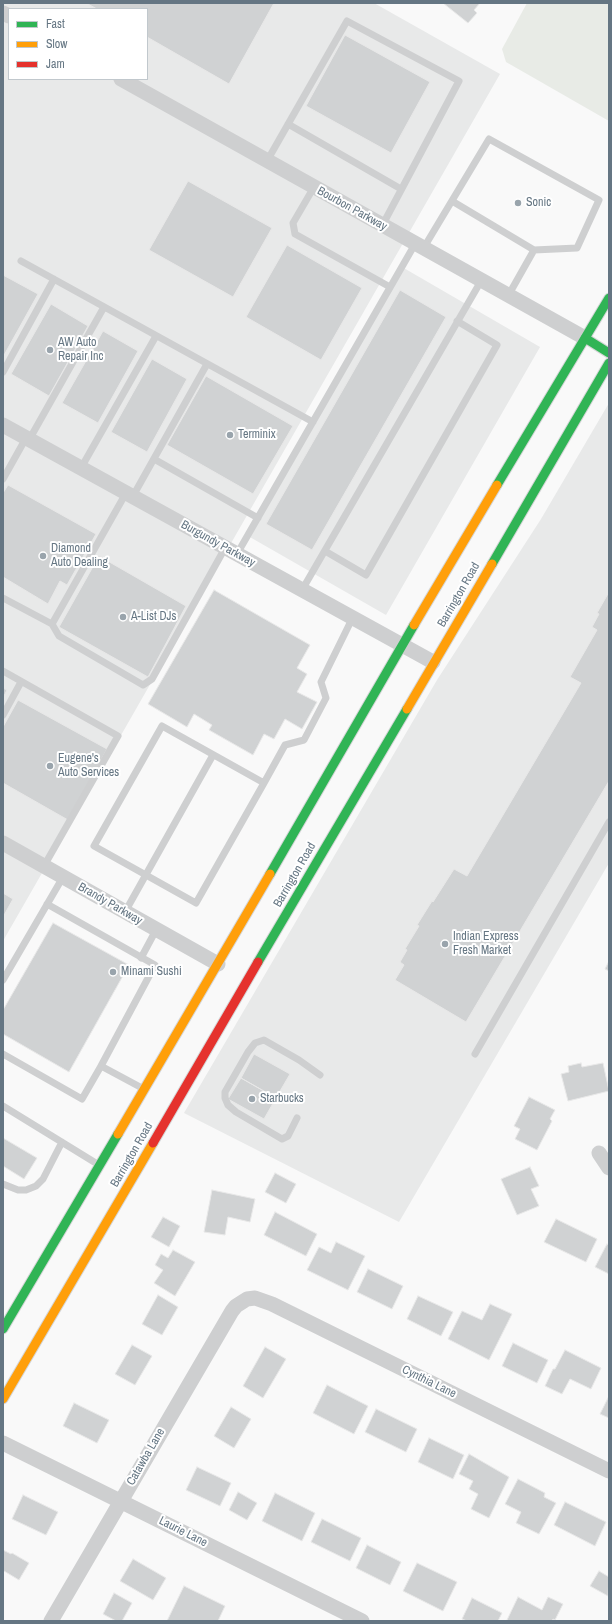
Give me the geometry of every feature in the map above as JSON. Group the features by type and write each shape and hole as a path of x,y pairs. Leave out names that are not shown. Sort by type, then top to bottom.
{"main road":[{"name":"Barrington Road","path":"3,1329 218,964 402,644 609,298"},
{"path":"585,338 609,353"},
{"name":"Barrington Road","path":"3,1399 609,363"}],"street":[{"name":"Bourbon Parkway","path":"123,80 585,338"},
{"name":"Burgundy Parkway","path":"3,425 433,662"},
{"name":"Brandy Parkway","path":"3,843 218,964"},
{"path":"599,1153 609,1168"},
{"name":"Cynthia Lane","path":"247,1299 255,1298 272,1304 609,1471"},
{"name":"Catawba Lane","path":"51,1621 232,1311 236,1306 247,1299"},
{"name":"Laurie Lane","path":"3,1444 121,1501 340,1616 362,1621"}],"lane":[{"path":"267,161 347,21 459,81 382,226"},
{"path":"288,124 401,189"},
{"path":"3,598 52,624 59,636 143,685 152,679 231,551 258,518 390,287 452,201 489,139 599,200 577,248 534,250 452,201"},
{"path":"314,187 293,223 295,234 390,287"},
{"path":"508,296 534,250"},
{"path":"21,261 313,422"},
{"path":"3,372 54,279"},
{"path":"302,590 481,281"},
{"path":"3,479 28,439 104,307"},
{"path":"325,551 366,575 498,345 457,321"},
{"path":"81,468 156,336"},
{"path":"52,624 130,495 154,459 207,364"},
{"path":"154,459 258,518"},
{"path":"264,783 162,726 94,846 196,903 264,783 285,745 304,740 326,698 321,682 353,618"},
{"path":"3,671 118,736 44,866"},
{"path":"3,715 22,682"},
{"path":"125,912 144,874 213,755"},
{"path":"475,1054 609,822"},
{"path":"3,980 63,877"},
{"path":"3,1054 82,1099 155,965 47,904"},
{"path":"141,958 156,930"},
{"path":"297,1118 288,1136 282,1139 232,1109 228,1105 225,1098 225,1092 248,1052 255,1043 264,1040 299,1060 320,1075"},
{"path":"101,1066 144,1089"},
{"path":"3,1106 99,1165"},
{"path":"3,1184 18,1190 26,1190 36,1186 43,1179 62,1142"}],"shaded area":[{"path":"3,3 374,3 500,74 3,941"},
{"path":"527,3 609,3 609,121 506,62 502,49"},
{"path":"402,267 540,347 386,615 248,536"},
{"path":"609,403 609,863 399,1222 184,1113 437,680 541,519"}],"building":[{"path":"86,3 274,3 229,84 148,38 148,8 95,8"},
{"path":"443,3 480,3 474,10 477,13 468,23"},
{"path":"345,35 430,82 391,153 306,106"},
{"path":"188,181 272,228 233,297 149,250"},
{"path":"287,245 362,288 321,360 246,317"},
{"path":"3,275 38,294 3,357"},
{"path":"400,290 446,317 312,550 266,524"},
{"name":"AW Auto Repair Inc","path":"51,304 88,326 49,396 11,374"},
{"path":"103,331 138,351 98,423 62,403"},
{"path":"152,359 187,379 147,452 111,432"},
{"name":"Terminix","path":"206,376 293,426 253,494 167,445"},
{"name":"Diamond Auto Dealing","path":"8,485 96,534 67,585 60,581 48,604 3,577 3,493"},
{"name":"A-List DJs","path":"99,556 186,606 148,677 59,627"},
{"path":"214,590 310,645 297,668 307,674 297,692 317,702 302,729 285,719 274,739 264,734 253,755 209,730 212,725 194,714 187,727 148,704"},
{"path":"609,592 609,781 466,1022 395,980 404,965 400,962 407,950 405,949 419,926 417,925 454,869 467,876 581,683 570,677 597,630 592,627 599,614 597,613"},
{"path":"3,688 7,690 3,698"},
{"name":"Eugene's Auto Services","path":"18,700 107,749 68,820 3,783 3,727"},
{"path":"3,893 13,899 3,917"},
{"path":"53,923 129,965 69,1072 3,1034 3,1010"},
{"path":"609,961 609,971 605,969"},
{"path":"254,1054 290,1074 276,1098 241,1078"},
{"path":"581,1063 582,1067 603,1063 609,1091 568,1101 561,1074 569,1072 568,1066"},
{"name":"Starbucks","path":"241,1078 276,1098 264,1119 228,1099"},
{"path":"529,1097 555,1110 550,1119 552,1121 537,1150 515,1139 520,1129 514,1126"},
{"path":"3,1138 37,1158 24,1179 3,1166"},
{"path":"530,1167 539,1186 531,1189 539,1206 517,1215 501,1179"},
{"path":"275,1173 296,1184 286,1203 265,1192"},
{"path":"212,1190 255,1199 250,1222 228,1217 225,1235 204,1232"},
{"path":"275,1212 317,1234 306,1256 264,1235"},
{"path":"163,1217 180,1226 169,1247 151,1237"},
{"path":"556,1219 597,1239 586,1262 544,1242"},
{"path":"336,1242 365,1256 348,1290 307,1270 319,1247 331,1253"},
{"path":"607,1244 609,1246 609,1274 595,1267"},
{"path":"173,1250 195,1262 175,1296 154,1283 163,1270 155,1265 161,1254 168,1258"},
{"path":"368,1269 403,1286 392,1309 357,1292"},
{"path":"158,1295 178,1307 162,1335 142,1324"},
{"path":"418,1296 453,1312 441,1336 407,1319"},
{"path":"490,1304 512,1314 489,1360 448,1339 462,1311 482,1320"},
{"path":"513,1343 548,1360 537,1383 502,1366"},
{"path":"132,1345 152,1356 135,1385 115,1374"},
{"path":"265,1347 286,1359 263,1398 243,1386"},
{"path":"565,1350 601,1368 591,1389 570,1379 562,1394 545,1386 553,1369 555,1369"},
{"path":"327,1385 368,1406 354,1434 313,1413"},
{"path":"609,1396 609,1418 600,1414"},
{"path":"74,1403 109,1420 97,1443 63,1426"},
{"path":"231,1407 251,1419 234,1448 214,1436"},
{"path":"376,1409 417,1429 406,1452 365,1432"},
{"path":"429,1438 464,1455 453,1479 418,1462"},
{"path":"469,1454 509,1477 489,1518 471,1509 478,1494 469,1489 473,1481 459,1474"},
{"path":"197,1467 231,1483 220,1506 186,1490"},
{"path":"518,1479 545,1493 544,1497 556,1503 539,1534 516,1523 521,1512 505,1504"},
{"path":"238,1492 257,1503 247,1520 229,1510"},
{"path":"275,1493 315,1513 302,1541 262,1521"},
{"path":"23,1495 58,1512 46,1535 12,1519"},
{"path":"565,1502 606,1522 595,1546 554,1525"},
{"path":"322,1519 361,1538 350,1561 311,1542"},
{"path":"367,1545 401,1562 390,1585 356,1568"},
{"path":"3,1550 11,1554 12,1553 29,1563 19,1580 4,1571 3,1572"},
{"path":"133,1559 166,1578 153,1600 120,1581"},
{"path":"417,1563 457,1582 443,1611 403,1591"},
{"path":"599,1571 609,1577 608,1596 590,1586"},
{"path":"184,1586 225,1606 218,1621 167,1621"},
{"path":"114,1593 132,1603 122,1621 116,1621 103,1614"},
{"path":"518,1597 542,1610 548,1597 563,1604 555,1620 553,1619 552,1621 509,1621 507,1620"},
{"path":"472,1598 502,1613 498,1621 467,1621 462,1619"}],"traffic: fast":[{"path":"497,485 609,298"},
{"path":"585,338 609,353"},
{"path":"492,564 609,363"},
{"path":"270,874 414,625"},
{"path":"258,962 407,709"},
{"path":"3,1329 118,1134"}],"traffic: slow":[{"path":"414,625 497,485"},
{"path":"407,709 492,564"},
{"path":"118,1134 270,874"},
{"path":"3,1399 153,1143"}],"traffic: jam":[{"path":"153,1143 258,962"}],"place":[{"name":"Sonic","path":"518,203"},
{"name":"AW Auto Repair Inc","path":"50,350"},
{"name":"Terminix","path":"230,435"},
{"name":"Diamond Auto Dealing","path":"43,556"},
{"name":"A-List DJs","path":"123,617"},
{"name":"Eugene's Auto Services","path":"50,766"},
{"name":"Indian Express Fresh Market","path":"445,944"},
{"name":"Minami Sushi","path":"113,972"},
{"name":"Starbucks","path":"252,1099"}]}
